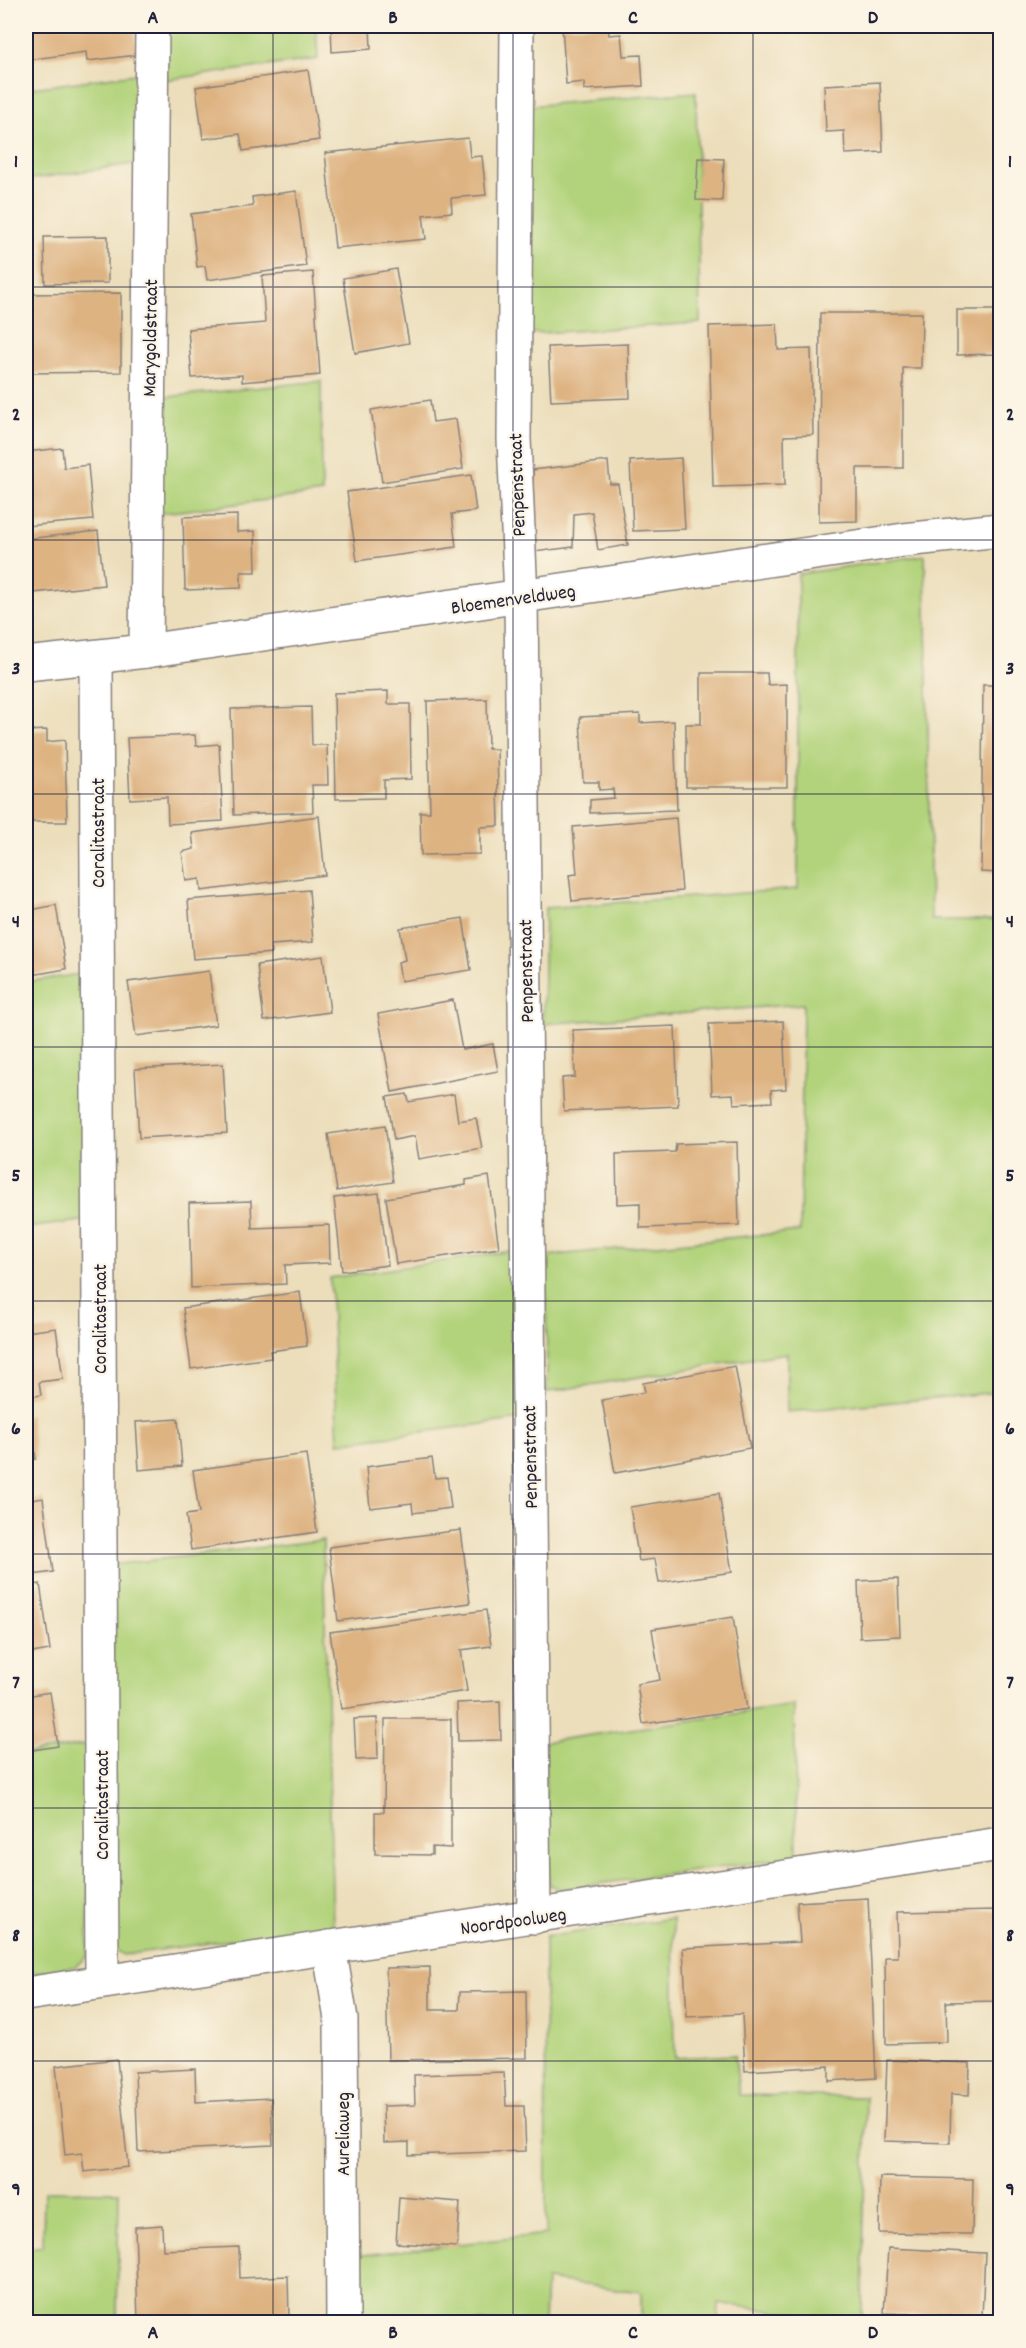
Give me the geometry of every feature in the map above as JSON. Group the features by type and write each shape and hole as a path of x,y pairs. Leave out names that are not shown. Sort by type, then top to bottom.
{"street":[{"name":"Marygoldstraat","path":"146,651 152,26"},
{"name":"Penpenstraat","path":"517,26 514,439 521,597 534,1917"},
{"name":"Bloemenveldweg","path":"26,664 146,651 904,540 1000,530"},
{"name":"Coralitastraat","path":"96,657 102,1981"},
{"name":"Noordpoolweg","path":"26,1994 1000,1844"},
{"name":"Aureliaweg","path":"329,1947 342,2019 343,2322"}],"green space":[{"path":"166,26 316,26 318,59 165,80"},
{"path":"142,73 138,163 26,180 26,89"},
{"path":"696,92 700,323 525,334 527,106"},
{"path":"321,381 322,493 156,514 157,398"},
{"path":"925,555 931,920 1000,920 1000,1392 787,1412 787,1353 547,1392 546,1256 800,1231 803,1004 543,1024 545,908 798,889 798,574"},
{"path":"87,973 88,1220 26,1228 26,982"},
{"path":"524,1249 522,1419 338,1443 330,1278"},
{"path":"323,1540 333,1926 123,1955 116,1950 111,1565"},
{"path":"794,1705 797,1857 560,1889 549,1885 544,1742"},
{"path":"90,1744 88,1956 74,1967 26,1974 26,1754"},
{"path":"673,1918 675,2058 735,2055 739,2095 866,2097 862,2321 887,2322 818,2322 818,2318 719,2303 718,2322 641,2322 641,2292 546,2280 544,2322 357,2322 355,2256 546,2234 545,1937"},
{"path":"44,2191 119,2192 117,2322 26,2322 26,2249 43,2246"}],"building":[{"path":"134,26 137,55 87,61 86,52 26,60 26,27"},
{"path":"331,26 370,26 371,49 332,52"},
{"path":"562,26 608,26 609,35 621,34 623,56 641,55 643,86 584,90 584,82 566,84"},
{"path":"308,70 319,140 243,151 240,134 203,139 196,87"},
{"path":"880,82 883,152 845,154 844,131 826,132 824,85"},
{"path":"468,138 470,157 482,156 486,195 451,198 452,212 423,215 426,239 335,248 325,153"},
{"path":"698,158 724,159 722,201 696,200"},
{"path":"296,191 306,266 207,280 205,266 197,267 191,214 253,206 252,197"},
{"path":"108,236 108,283 45,284 44,237"},
{"path":"396,269 409,343 355,353 343,278"},
{"path":"313,272 320,375 242,382 242,375 192,378 188,329 265,323 262,276"},
{"path":"121,293 121,372 26,373 26,294"},
{"path":"957,310 1000,310 1000,354 957,355"},
{"path":"820,313 922,313 921,368 903,368 903,468 857,468 857,521 819,522"},
{"path":"777,324 778,350 811,349 813,435 784,436 785,485 713,487 709,326"},
{"path":"628,344 630,398 551,401 548,347"},
{"path":"430,400 433,422 456,419 463,469 382,482 371,410"},
{"path":"62,448 64,468 88,465 93,520 26,526 26,452"},
{"path":"681,458 685,529 633,531 630,461"},
{"path":"608,461 610,484 618,484 628,545 598,550 592,512 574,514 573,547 534,552 533,470"},
{"path":"471,475 476,511 452,514 456,547 357,561 347,492"},
{"path":"237,515 237,532 255,531 256,572 241,572 241,588 185,590 183,517"},
{"path":"98,531 104,585 34,593 34,601 26,602 26,539"},
{"path":"701,673 767,673 768,685 787,684 787,787 686,787 686,724 701,724"},
{"path":"983,685 1000,685 1000,873 981,872"},
{"path":"388,691 388,704 410,704 411,779 384,780 384,798 336,799 334,693"},
{"path":"487,699 488,749 497,749 499,826 480,827 480,854 421,855 420,812 430,812 427,701"},
{"path":"311,707 312,745 327,745 328,785 312,785 313,812 234,815 231,709"},
{"path":"640,714 640,723 674,721 677,810 590,813 590,800 614,798 613,789 599,790 599,782 583,782 580,717"},
{"path":"47,730 47,742 65,740 67,822 26,822 26,731"},
{"path":"195,735 196,746 219,744 223,821 168,824 167,797 130,799 127,738"},
{"path":"319,816 325,875 201,891 200,879 186,881 182,852 194,849 192,833"},
{"path":"676,818 682,891 572,901 569,875 577,874 573,827"},
{"path":"309,890 313,942 271,945 272,953 193,959 188,900"},
{"path":"56,905 66,969 26,976 26,911"},
{"path":"463,918 471,970 401,981 398,962 405,960 400,928"},
{"path":"323,956 330,1012 264,1021 257,965"},
{"path":"209,971 216,1025 136,1036 128,982"},
{"path":"453,1000 462,1050 493,1044 498,1071 392,1092 378,1014"},
{"path":"783,1021 786,1089 771,1090 772,1102 734,1104 733,1094 712,1095 709,1024"},
{"path":"675,1026 678,1106 564,1111 562,1078 575,1077 573,1030"},
{"path":"223,1064 227,1133 139,1138 135,1069"},
{"path":"407,1094 409,1102 454,1094 458,1121 476,1118 482,1148 419,1159 415,1136 394,1140 387,1097"},
{"path":"385,1125 393,1182 337,1191 328,1134"},
{"path":"737,1142 739,1225 640,1228 640,1203 617,1204 616,1154 675,1152 676,1144"},
{"path":"489,1176 499,1248 396,1264 386,1198 466,1185 466,1180"},
{"path":"379,1193 388,1265 342,1271 334,1198"},
{"path":"251,1201 252,1228 329,1225 330,1263 285,1265 286,1284 191,1288 189,1203"},
{"path":"26,1278 31,1309 26,1310"},
{"path":"300,1292 307,1346 270,1351 271,1358 191,1369 183,1308"},
{"path":"56,1328 63,1379 39,1382 41,1395 26,1398 26,1332"},
{"path":"735,1366 750,1448 615,1473 602,1400 645,1392 643,1383"},
{"path":"30,1415 36,1459 26,1461 26,1416"},
{"path":"178,1419 182,1466 139,1470 136,1422"},
{"path":"306,1454 317,1532 191,1550 186,1515 199,1513 193,1470"},
{"path":"432,1458 435,1478 447,1477 451,1508 413,1513 412,1503 370,1508 366,1467"},
{"path":"719,1493 732,1572 659,1583 655,1559 639,1561 630,1507"},
{"path":"43,1498 53,1572 26,1576 26,1501"},
{"path":"461,1530 470,1603 338,1621 329,1547"},
{"path":"898,1579 900,1636 860,1638 858,1581"},
{"path":"40,1584 50,1650 26,1654 26,1586"},
{"path":"486,1610 491,1646 461,1650 467,1691 341,1709 330,1632"},
{"path":"733,1617 747,1709 643,1724 637,1684 660,1680 652,1629"},
{"path":"50,1692 58,1746 26,1751 26,1696"},
{"path":"500,1701 501,1740 458,1741 457,1703"},
{"path":"377,1718 378,1759 356,1760 354,1719"},
{"path":"385,1719 451,1719 451,1848 432,1847 432,1855 375,1854 375,1812 384,1812"},
{"path":"868,1898 876,2078 829,2081 829,2066 745,2071 742,2014 687,2017 683,1948 800,1942 797,1902"},
{"path":"997,1910 998,2001 946,2002 947,2042 886,2044 885,1957 898,1957 897,1912"},
{"path":"430,1967 430,2010 459,2010 460,1992 526,1991 527,2058 388,2060 386,1968"},
{"path":"117,2059 128,2167 84,2172 82,2153 65,2155 56,2066"},
{"path":"887,2060 970,2063 969,2095 951,2094 950,2143 884,2141"},
{"path":"195,2069 196,2102 271,2098 273,2145 138,2152 135,2072"},
{"path":"504,2072 506,2106 524,2106 526,2151 409,2155 409,2142 384,2143 383,2106 415,2105 414,2075"},
{"path":"880,2177 973,2179 972,2234 879,2233"},
{"path":"399,2197 460,2202 457,2247 396,2243"},
{"path":"162,2225 163,2250 239,2247 240,2278 288,2276 289,2319 138,2322 135,2227"},
{"path":"888,2248 985,2253 982,2317 884,2313"}]}
